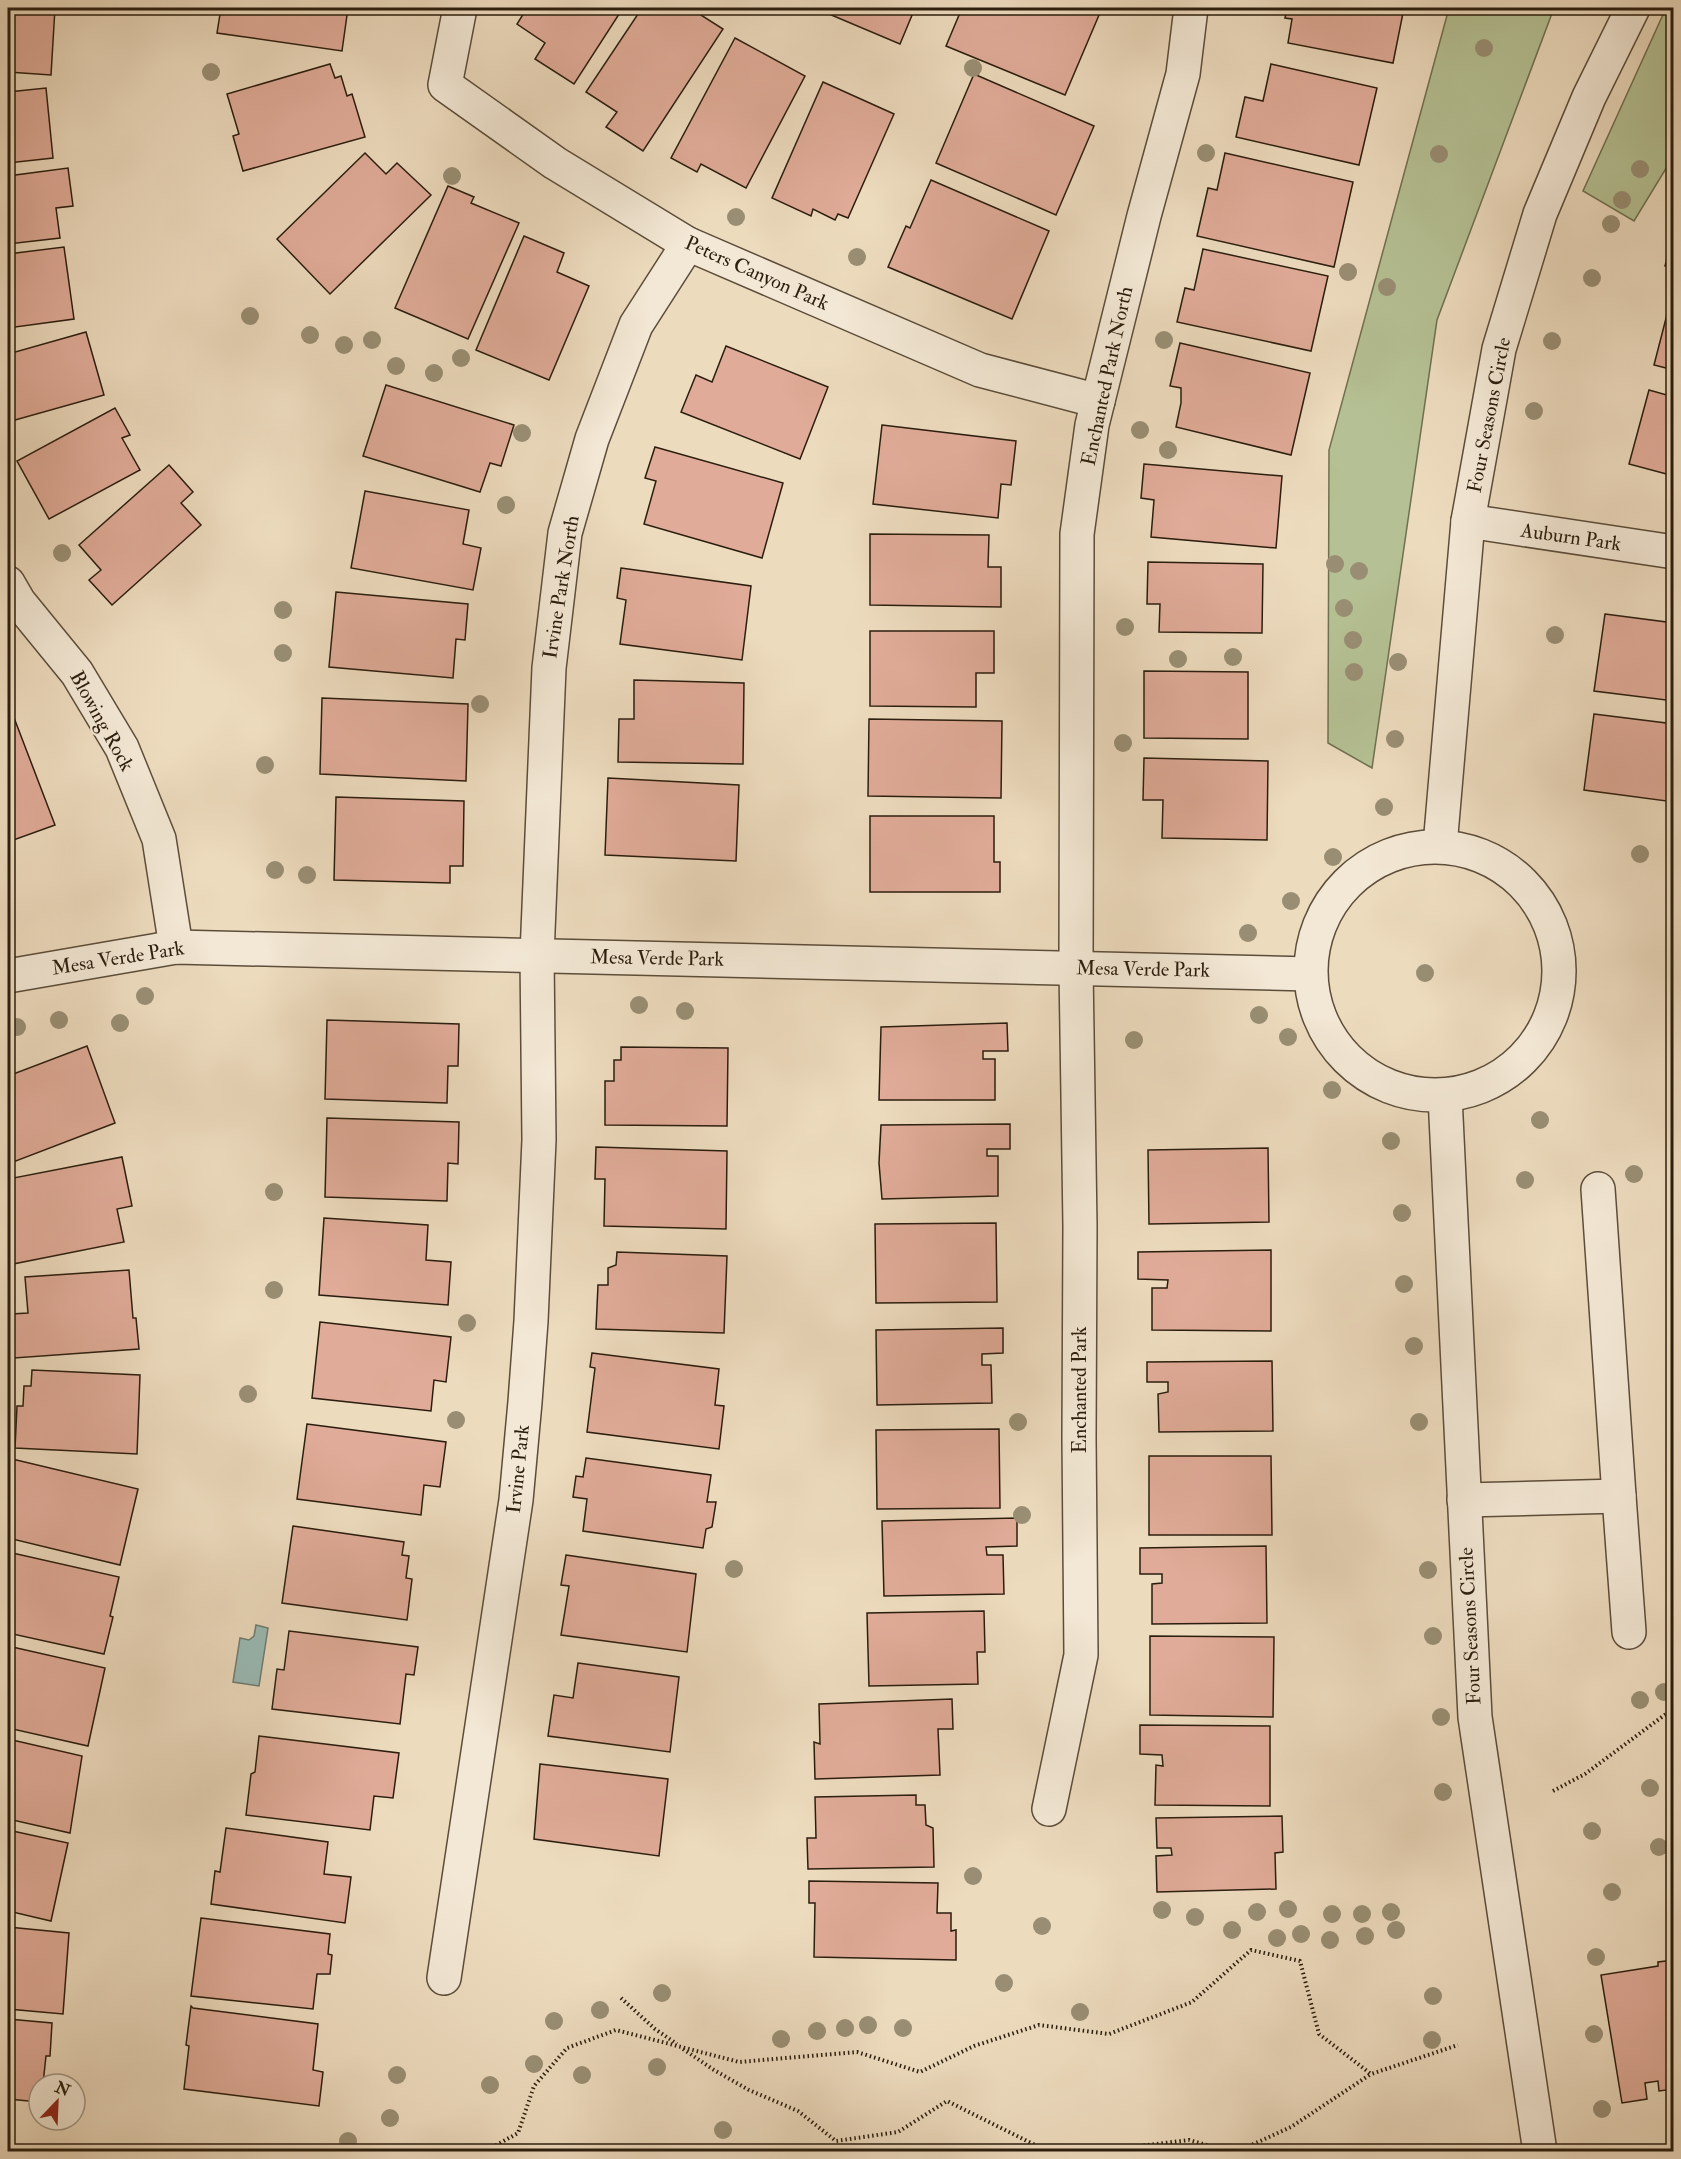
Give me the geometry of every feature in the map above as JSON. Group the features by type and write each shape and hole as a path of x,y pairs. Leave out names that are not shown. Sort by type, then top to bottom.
{"street":[{"name":"Peters Canyon Park","path":"460,8 445,85 555,163 688,244 980,370 1098,401"},
{"name":"Enchanted Park North","path":"1076,968 1077,534 1092,425 1183,74 1191,8"},
{"name":"Four Seasons Circle","path":"1440,846 1468,521 1499,349 1540,214 1589,97 1633,8"},
{"name":"Irvine Park North","path":"537,955 549,668 565,533 592,439 636,325 688,244"},
{"name":"Auburn Park","path":"1468,521 1674,552"},
{"name":"Blowing Rock","path":"12,599 77,673 122,748 159,839 176,947"},
{"path":"1440,846 1481,854 1517,876 1544,908 1559,948 1560,990 1547,1030 1521,1063 1485,1086 1445,1096 1404,1092 1367,1076 1337,1049 1317,1013 1310,974 1316,933 1334,897 1363,868 1399,850 1440,846"},
{"name":"Mesa Verde Park","path":"8,976 176,947 1310,974"},
{"name":"Irvine Park","path":"444,1978 517,1490 536,1229 539,1140 537,955"},
{"name":"Enchanted Park","path":"1049,1809 1081,1655 1080,1226 1076,968"},
{"name":"Four Seasons Circle","path":"1445,1096 1475,1717 1540,2151"},
{"path":"1598,1189 1629,1632"},
{"path":"1464,1500 1619,1496"}],"path":[{"path":"1553,1791 1585,1774 1674,1708"},
{"path":"484,2151 518,2133 534,2086 567,2048 615,2030 739,2062 857,2052 920,2072 974,2046 1039,2025 1109,2034 1192,2002 1251,1950 1300,1961 1319,2034 1371,2074"},
{"path":"621,1998 655,2029 714,2070 749,2090 798,2111 836,2140 898,2132 947,2101 1049,2151"},
{"path":"1236,2151 1291,2127 1371,2074 1458,2045"},
{"path":"1090,2151 1189,2140 1231,2151"}],"green space":[{"path":"1449,8 1554,8 1437,320 1372,768 1328,743 1329,450"},
{"path":"1666,8 1673,8 1673,157 1634,221 1583,191"}],"water":[{"path":"256,1625 268,1628 259,1686 233,1682 240,1638 249,1640 254,1636"}],"building":[{"path":"8,8 55,8 51,75 8,72"},
{"path":"221,8 348,8 342,51 217,33"},
{"path":"527,8 623,8 574,84 535,59 545,43 517,24"},
{"path":"642,8 690,8 723,29 643,151 606,127 617,112 586,92"},
{"path":"831,8 915,8 900,44 829,14"},
{"path":"962,8 1102,8 1065,95 946,46"},
{"path":"1287,8 1404,8 1393,63 1288,43 1292,19 1285,18"},
{"path":"735,38 805,76 746,188 701,164 697,172 671,158"},
{"path":"330,64 335,78 341,76 347,96 352,94 365,137 243,171 233,136 239,134 227,94"},
{"path":"1271,64 1377,88 1359,165 1236,137 1245,97 1263,101"},
{"path":"974,74 1094,126 1056,215 936,163"},
{"path":"823,82 894,114 848,218 838,214 835,220 813,209 811,216 772,198"},
{"path":"46,88 53,158 8,163 8,92"},
{"path":"365,153 386,174 397,163 431,195 330,294 277,239"},
{"path":"1225,153 1353,182 1334,267 1197,236 1208,188 1217,190"},
{"path":"68,168 73,206 56,208 60,238 8,244 8,176"},
{"path":"931,180 1049,231 1012,319 888,267 906,226 910,228"},
{"path":"448,186 474,197 471,203 519,223 468,339 395,308"},
{"path":"1674,232 1674,268 1665,266"},
{"path":"524,236 564,253 557,272 589,286 549,380 476,350"},
{"path":"64,247 74,319 8,328 8,254"},
{"path":"1203,249 1328,276 1311,351 1177,322 1185,288 1194,290"},
{"path":"1674,291 1674,370 1654,365"},
{"path":"86,332 104,395 8,422 8,354"},
{"path":"1180,343 1310,373 1291,455 1176,427 1181,403 1181,388 1170,386"},
{"path":"726,346 828,387 800,459 681,412 696,375 712,382"},
{"path":"386,385 514,425 501,466 490,463 480,492 363,456"},
{"path":"1649,390 1674,397 1674,476 1629,464"},
{"path":"115,408 130,435 122,438 140,470 49,519 17,461"},
{"path":"882,425 1016,441 1011,485 1001,484 998,518 873,504"},
{"path":"655,447 783,483 762,558 644,524 656,481 645,478"},
{"path":"1144,464 1282,476 1276,548 1151,537 1154,500 1141,498"},
{"path":"169,465 193,492 181,503 201,525 112,605 89,580 101,570 79,545"},
{"path":"365,491 469,510 463,544 481,548 473,590 351,568"},
{"path":"870,534 989,535 988,567 1001,567 1001,607 870,605"},
{"path":"1148,562 1263,564 1262,633 1159,632 1160,604 1147,604"},
{"path":"621,568 751,586 742,660 620,644 626,600 617,598"},
{"path":"336,592 468,604 465,640 456,639 453,678 329,667"},
{"path":"1605,614 1674,623 1674,701 1594,691"},
{"path":"870,631 994,631 994,673 976,673 976,707 870,706"},
{"path":"1144,671 1248,672 1248,739 1144,738"},
{"path":"634,680 744,683 743,764 618,762 619,719 634,719"},
{"path":"322,698 468,704 466,781 320,774"},
{"path":"8,702 55,825 8,842"},
{"path":"1594,714 1674,724 1674,802 1584,790"},
{"path":"869,719 1002,721 1001,798 868,796"},
{"path":"1144,758 1268,761 1267,840 1162,838 1163,800 1143,800"},
{"path":"608,778 739,785 736,861 605,855"},
{"path":"336,797 464,801 463,866 450,866 450,883 334,880"},
{"path":"870,816 994,816 994,862 1000,862 1000,892 870,892"},
{"path":"327,1020 459,1024 458,1066 448,1066 447,1103 325,1099"},
{"path":"1007,1023 1008,1051 983,1051 983,1059 995,1059 995,1100 879,1100 881,1027"},
{"path":"87,1046 115,1123 8,1164 8,1076"},
{"path":"621,1047 728,1048 727,1126 605,1125 605,1081 614,1081 614,1060 621,1060"},
{"path":"327,1118 459,1122 458,1164 448,1163 447,1201 325,1197"},
{"path":"1010,1124 1010,1149 987,1149 987,1156 998,1156 998,1196 882,1199 879,1163 881,1125"},
{"path":"596,1147 727,1151 726,1229 604,1226 605,1179 595,1179"},
{"path":"1268,1148 1269,1222 1149,1224 1148,1150"},
{"path":"122,1157 132,1206 117,1209 124,1242 8,1265 8,1179"},
{"path":"324,1218 428,1225 426,1260 451,1262 448,1305 319,1295"},
{"path":"996,1223 997,1302 876,1303 875,1224"},
{"path":"1271,1250 1271,1331 1152,1330 1152,1288 1167,1288 1168,1280 1138,1279 1138,1252"},
{"path":"617,1252 727,1256 724,1333 596,1329 598,1285 608,1285 608,1268 616,1265"},
{"path":"129,1270 133,1318 136,1318 139,1349 14,1358 11,1314 28,1313 25,1277"},
{"path":"320,1322 451,1337 446,1382 434,1380 431,1411 312,1398"},
{"path":"1003,1328 1003,1353 982,1354 982,1365 991,1365 992,1403 877,1405 876,1330"},
{"path":"592,1353 719,1369 715,1405 724,1406 719,1449 587,1432 595,1368 590,1367"},
{"path":"1272,1361 1273,1431 1159,1432 1158,1394 1168,1392 1168,1382 1147,1382 1147,1362"},
{"path":"32,1370 140,1375 137,1454 15,1448 17,1406 23,1406 24,1386 31,1386"},
{"path":"307,1424 446,1442 440,1487 424,1485 421,1515 297,1499"},
{"path":"999,1429 1000,1508 877,1509 876,1430"},
{"path":"1149,1456 1271,1456 1272,1535 1149,1535"},
{"path":"8,1458 138,1489 120,1565 8,1538 10,1504 8,1503"},
{"path":"586,1458 711,1475 707,1502 716,1502 712,1527 706,1529 703,1548 583,1531 587,1499 573,1497 576,1476 583,1477"},
{"path":"1017,1518 1017,1546 986,1547 987,1555 1003,1555 1004,1594 884,1596 882,1521"},
{"path":"293,1526 404,1542 402,1555 409,1556 406,1578 412,1579 407,1620 282,1603"},
{"path":"1266,1546 1267,1623 1152,1624 1152,1584 1162,1583 1162,1574 1140,1574 1140,1548"},
{"path":"8,1552 119,1577 104,1654 8,1633"},
{"path":"566,1555 696,1574 687,1652 561,1635 569,1586 561,1585"},
{"path":"984,1611 985,1652 977,1652 978,1684 869,1686 867,1613"},
{"path":"289,1631 418,1647 414,1675 406,1674 400,1724 272,1709 277,1669 284,1670"},
{"path":"1150,1636 1274,1637 1273,1717 1150,1715"},
{"path":"8,1646 105,1668 88,1746 8,1728"},
{"path":"578,1663 679,1677 670,1752 548,1736 554,1695 573,1698"},
{"path":"952,1699 953,1729 938,1729 940,1775 815,1779 814,1742 820,1744 819,1704"},
{"path":"1140,1725 1270,1726 1270,1806 1155,1805 1156,1765 1163,1766 1162,1755 1140,1754"},
{"path":"259,1736 399,1753 393,1798 374,1796 370,1830 246,1815 251,1774 255,1772"},
{"path":"8,1739 82,1756 70,1833 8,1819"},
{"path":"540,1764 668,1779 659,1856 534,1839"},
{"path":"916,1795 916,1805 925,1805 926,1825 933,1828 934,1867 808,1869 807,1838 816,1838 815,1797"},
{"path":"1282,1816 1283,1852 1275,1853 1276,1889 1157,1892 1156,1856 1172,1855 1171,1848 1157,1848 1156,1818"},
{"path":"226,1828 328,1842 324,1874 351,1877 345,1923 211,1904 215,1871 220,1872"},
{"path":"8,1830 68,1843 51,1921 8,1911"},
{"path":"809,1881 938,1883 937,1913 951,1913 951,1931 956,1930 956,1960 814,1957 815,1903 809,1903"},
{"path":"201,1918 330,1934 328,1954 332,1955 330,1974 317,1974 313,2009 191,1996"},
{"path":"8,1927 69,1933 63,2014 8,2009"},
{"path":"1674,1960 1674,2089 1659,2091 1658,2081 1645,2083 1647,2099 1622,2103 1601,1975 1658,1966 1658,1962"},
{"path":"191,2006 318,2024 313,2070 323,2072 319,2106 184,2089"},
{"path":"8,2019 52,2023 50,2056 46,2056 44,2072 27,2072 27,2101 8,2099"}]}
